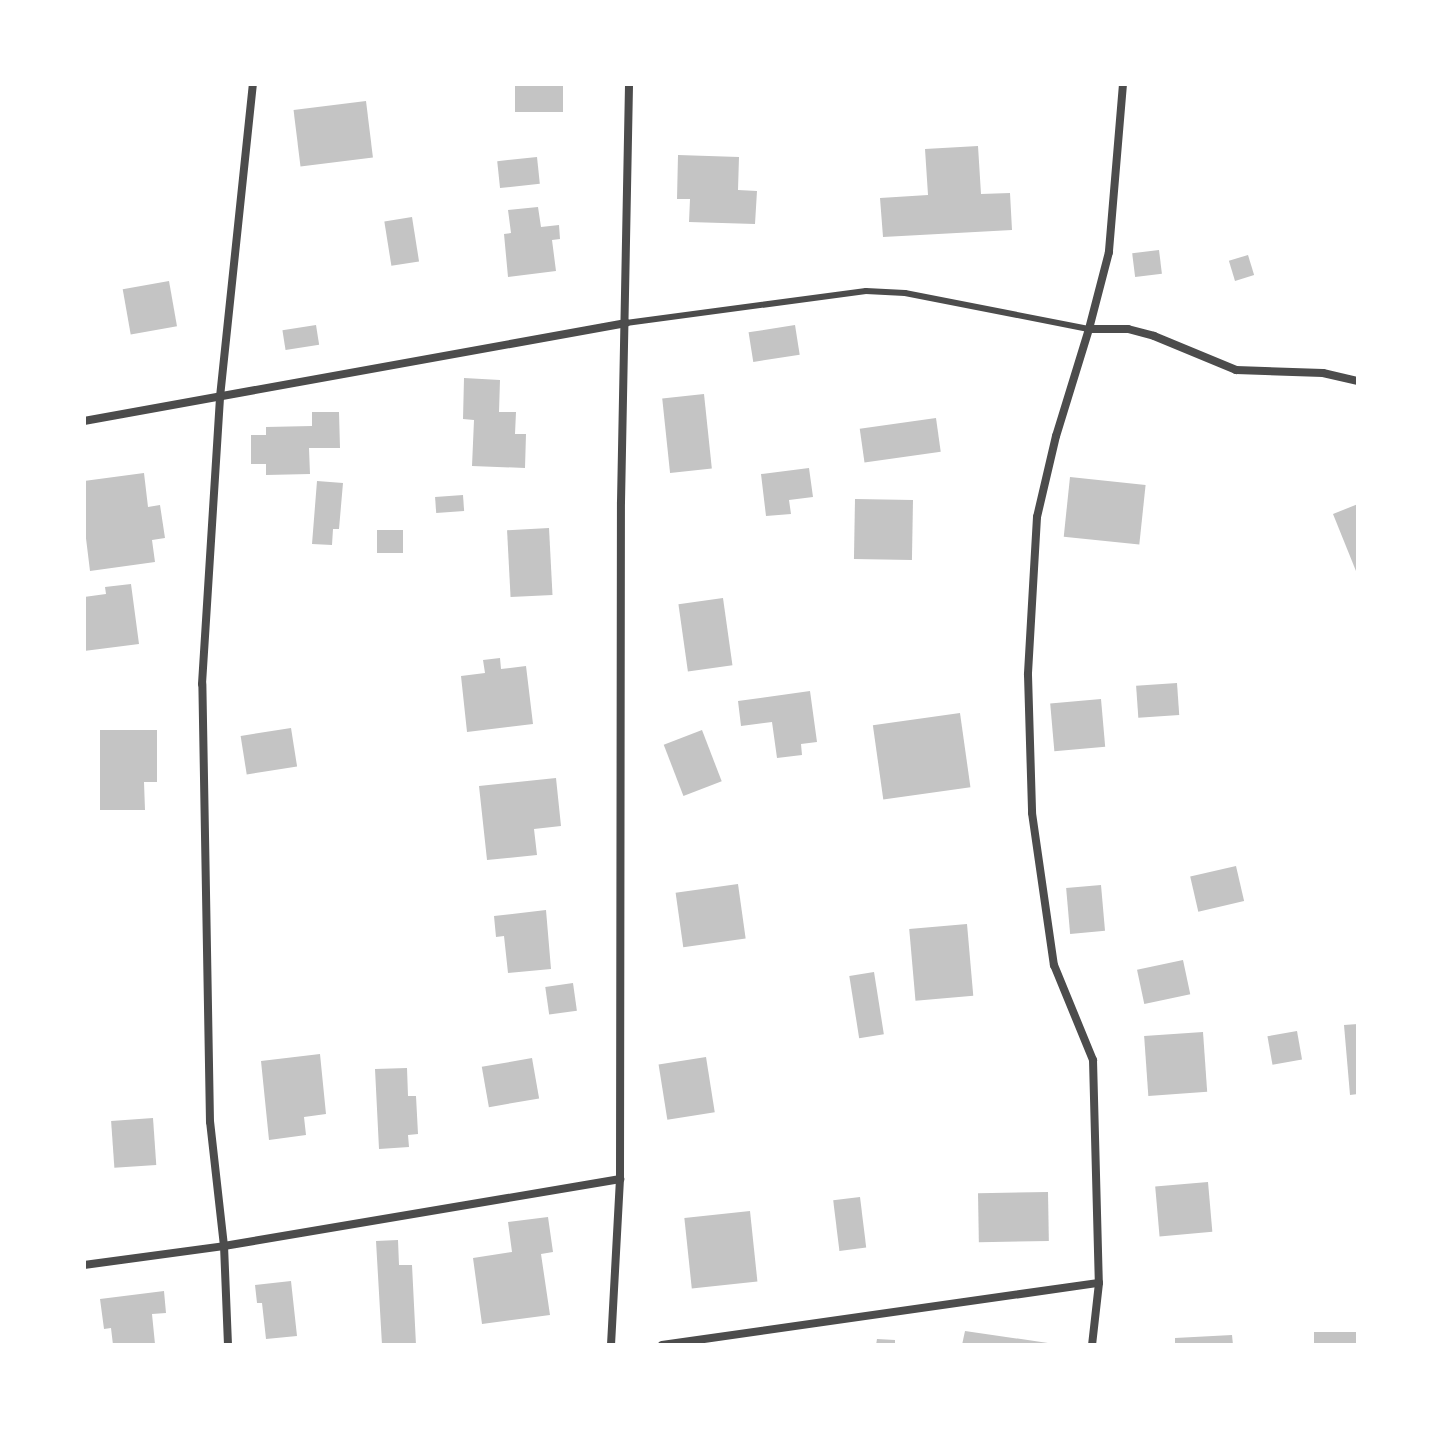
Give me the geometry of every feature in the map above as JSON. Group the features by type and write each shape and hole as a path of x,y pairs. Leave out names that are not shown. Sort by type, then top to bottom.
{"street":[{"path":"228,1345 224,1246 210,1122 202,684 220,397 253,84"},
{"path":"611,1345 620,1179 621,502 629,84"},
{"path":"1092,1345 1099,1283 1093,1060 1054,965 1032,813 1028,675 1037,517 1056,436 1109,252 1123,84"},
{"path":"84,421 626,323"},
{"path":"1089,329 1128,329 1154,336 1236,370 1323,373 1358,381"},
{"path":"84,1265 224,1246 620,1179"},
{"path":"662,1345 1099,1283"}],"lane":[{"path":"626,323 866,291 905,293 1089,329"}],"building":[{"path":"515,84 563,84 563,112 515,112"},
{"path":"366,101 373,158 300,166 294,110"},
{"path":"978,146 981,194 1010,193 1012,230 883,237 880,198 928,195 925,149"},
{"path":"678,155 739,157 738,190 757,191 755,224 689,222 690,199 677,199"},
{"path":"537,157 540,184 500,188 497,161"},
{"path":"538,207 541,227 559,225 560,239 552,240 556,271 508,277 504,234 511,233 508,210"},
{"path":"412,217 419,261 391,266 384,221"},
{"path":"1159,250 1162,274 1135,277 1132,253"},
{"path":"1248,255 1254,275 1235,281 1229,261"},
{"path":"169,281 177,326 131,334 123,289"},
{"path":"316,325 319,345 286,350 282,330"},
{"path":"795,325 800,355 753,362 749,332"},
{"path":"464,378 500,380 499,412 516,412 515,434 526,434 525,468 472,466 474,420 463,419"},
{"path":"704,394 712,469 670,473 662,398"},
{"path":"312,412 339,412 340,448 309,448 310,474 266,475 266,464 251,464 251,435 266,435 266,427 312,426"},
{"path":"936,418 941,452 864,462 860,429"},
{"path":"809,468 813,497 789,500 791,514 766,516 761,474"},
{"path":"144,473 148,507 160,505 165,538 152,540 155,562 90,571 84,522 84,481"},
{"path":"1070,477 1146,485 1139,545 1064,537"},
{"path":"317,481 343,483 339,529 333,529 332,545 312,544"},
{"path":"463,495 464,511 436,513 435,497"},
{"path":"855,499 913,500 912,560 854,559"},
{"path":"1358,504 1358,576 1333,514"},
{"path":"549,528 553,595 511,597 507,530"},
{"path":"377,530 403,530 403,553 377,553"},
{"path":"131,584 139,644 84,651 84,597 106,594 105,587"},
{"path":"723,598 732,665 688,672 678,604"},
{"path":"500,658 501,669 526,666 533,724 467,732 461,676 485,673 483,660"},
{"path":"1177,683 1179,715 1138,718 1136,686"},
{"path":"810,691 817,742 801,744 802,755 777,758 772,722 741,726 738,701"},
{"path":"1101,699 1105,747 1054,751 1050,703"},
{"path":"960,713 970,787 883,800 873,725"},
{"path":"291,728 297,767 247,774 241,736"},
{"path":"100,730 157,730 157,782 144,782 145,810 100,810"},
{"path":"702,730 722,781 683,796 664,745"},
{"path":"556,778 561,826 534,829 537,855 487,860 479,786"},
{"path":"1236,866 1244,901 1198,912 1190,877"},
{"path":"738,884 746,938 683,947 676,893"},
{"path":"1101,885 1105,931 1070,934 1066,888"},
{"path":"546,910 551,969 508,973 504,936 496,937 494,916"},
{"path":"967,924 973,996 915,1001 909,929"},
{"path":"1183,960 1190,994 1144,1004 1137,970"},
{"path":"874,972 884,1034 859,1038 849,976"},
{"path":"573,983 577,1011 549,1015 545,987"},
{"path":"1358,1024 1358,1094 1350,1095 1344,1025"},
{"path":"1297,1031 1302,1060 1272,1065 1267,1036"},
{"path":"1203,1032 1207,1092 1148,1096 1144,1036"},
{"path":"320,1054 326,1114 304,1117 306,1135 269,1140 261,1061"},
{"path":"706,1057 715,1112 667,1120 659,1065"},
{"path":"532,1058 539,1098 489,1107 482,1067"},
{"path":"407,1068 408,1096 416,1096 418,1134 408,1135 409,1147 379,1149 375,1069"},
{"path":"153,1118 156,1165 114,1168 111,1121"},
{"path":"1208,1182 1212,1232 1160,1236 1155,1187"},
{"path":"1048,1192 1049,1241 979,1242 978,1193"},
{"path":"860,1197 866,1248 839,1251 833,1200"},
{"path":"750,1211 757,1282 692,1289 684,1218"},
{"path":"548,1217 553,1252 541,1254 550,1315 482,1324 473,1258 512,1252 508,1222"},
{"path":"398,1240 399,1265 412,1265 416,1345 382,1345 376,1241"},
{"path":"291,1281 297,1336 266,1339 262,1303 257,1303 255,1285"},
{"path":"164,1291 166,1313 152,1314 155,1344 113,1345 111,1328 104,1329 100,1299"},
{"path":"965,1331 1048,1343 1048,1345 962,1345"},
{"path":"1314,1332 1358,1332 1358,1345 1314,1345"},
{"path":"1232,1335 1233,1345 1175,1345 1175,1338"},
{"path":"877,1339 895,1340 895,1345 876,1345"}]}
